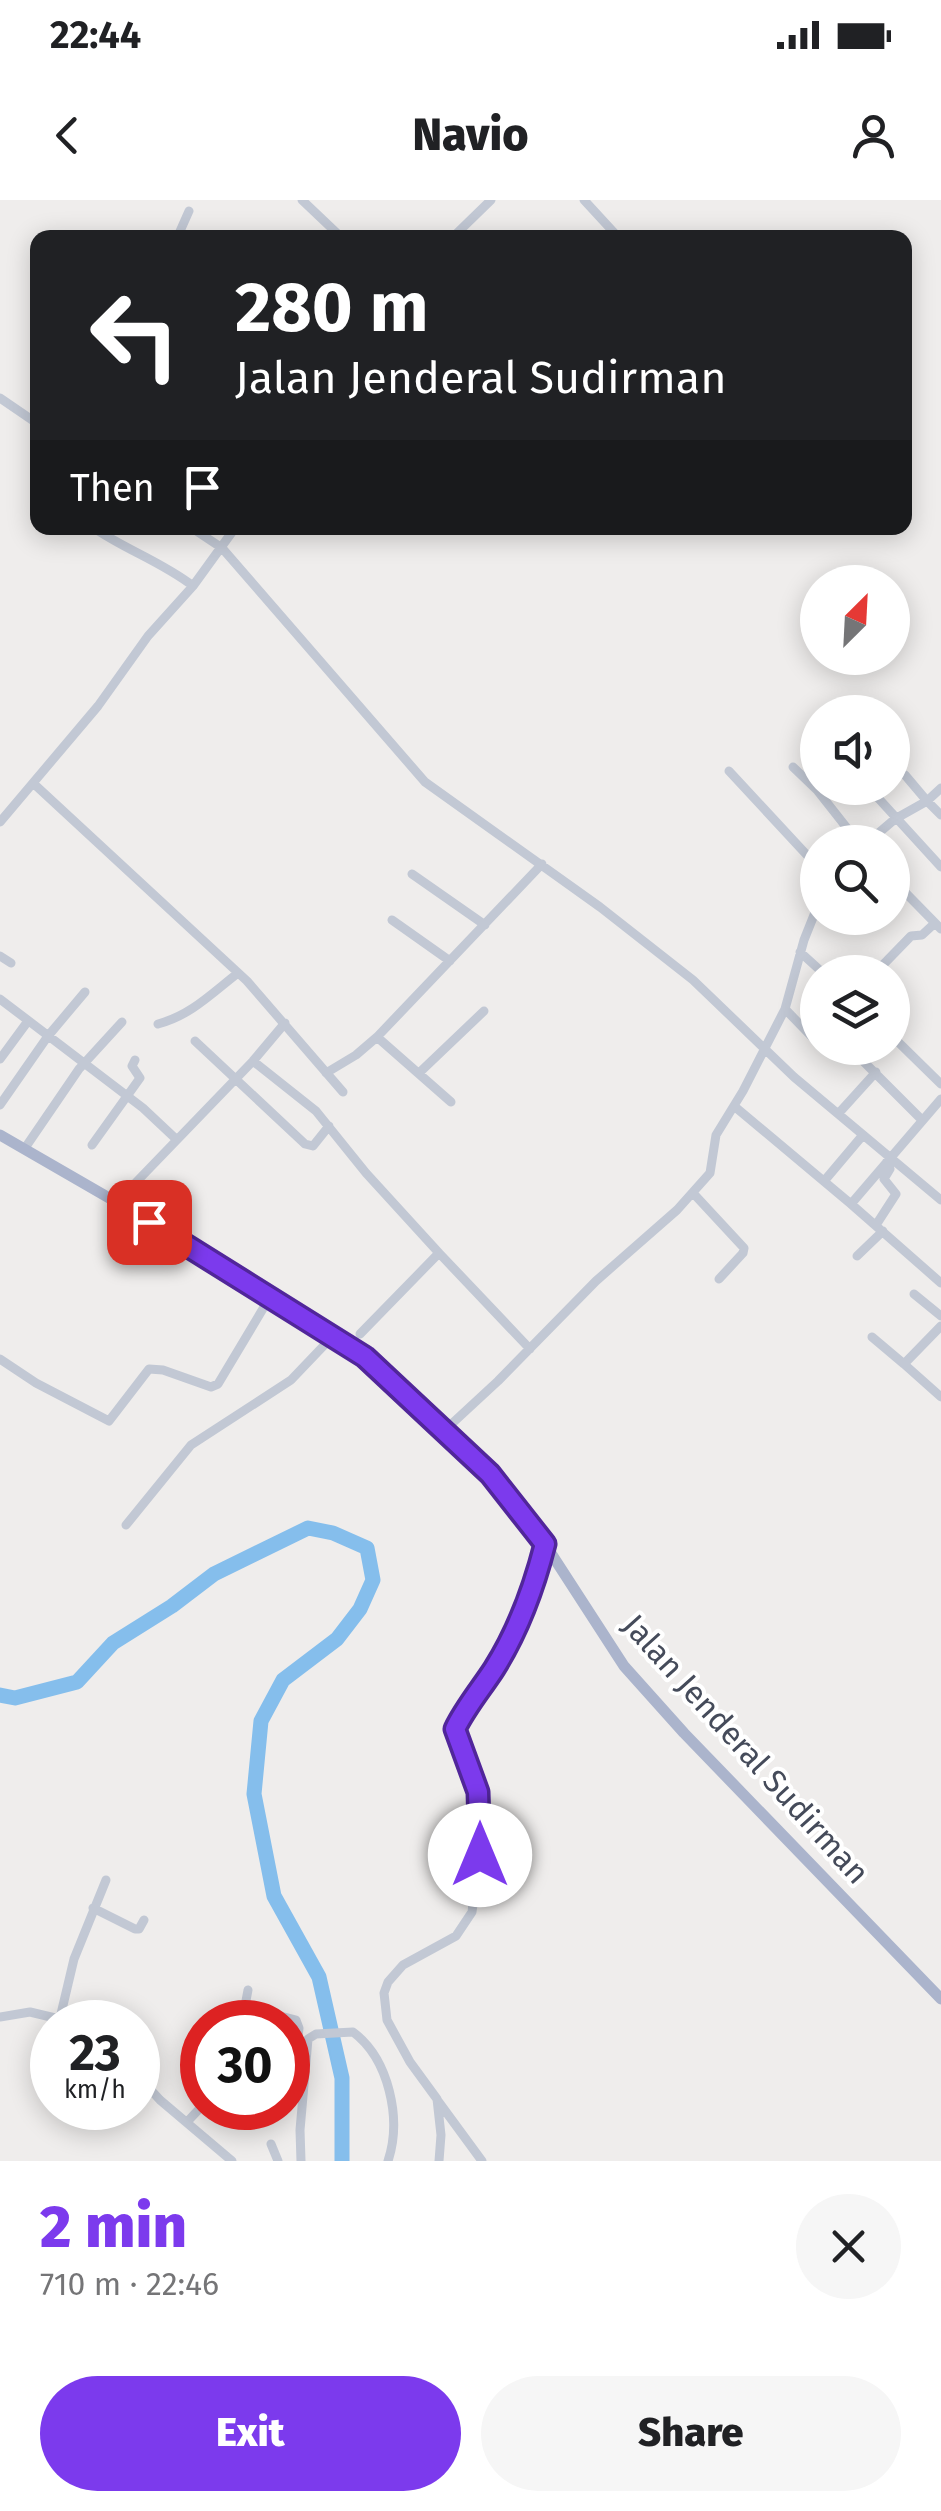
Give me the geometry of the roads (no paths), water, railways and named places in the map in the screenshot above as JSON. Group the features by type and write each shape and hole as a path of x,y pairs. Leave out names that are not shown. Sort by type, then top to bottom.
{"main road":[{"name":"Jalan Jenderal Sudirman","path":"0,1136 117,1202 333,1336 390,1378 505,1490 624,1666 941,1999"}],"street":[{"path":"302,200 334,230"},
{"path":"460,230 491,200"},
{"path":"584,200 611,230"},
{"path":"181,230 189,211"},
{"path":"0,398 30,419"},
{"path":"106,535 142,557 168,566 193,586"},
{"path":"203,535 222,548 426,782 542,864 693,980 764,1049 889,1159 940,1197"},
{"path":"0,822 98,706 153,630 231,535"},
{"path":"793,767 845,825"},
{"path":"729,772 800,848"},
{"path":"910,782 941,815"},
{"path":"33,783 238,973 343,1092"},
{"path":"888,825 941,788"},
{"path":"883,805 941,867"},
{"path":"326,1073 377,1037 542,864"},
{"path":"412,874 485,925"},
{"path":"893,955 911,936 922,936 938,926 910,897"},
{"path":"392,920 450,961"},
{"path":"445,1430 710,1173 716,1135 785,1009 807,935"},
{"path":"800,952 803,955"},
{"path":"0,956 11,963"},
{"path":"158,1024 195,1010 238,973"},
{"path":"0,1105 48,1036 85,992"},
{"path":"0,999 128,1096 176,1139"},
{"path":"785,1009 800,1024"},
{"path":"419,1073 484,1011"},
{"path":"0,1059 28,1020"},
{"path":"26,1148 84,1064 122,1022"},
{"path":"117,1202 285,1023"},
{"path":"377,1037 451,1102"},
{"path":"195,1041 310,1146 329,1126"},
{"path":"910,1054 941,1084"},
{"path":"92,1145 140,1078 132,1066 135,1060"},
{"path":"253,1060 316,1111 366,1173 530,1349"},
{"path":"868,1065 922,1120"},
{"path":"838,1114 876,1072"},
{"path":"117,1202 236,1078"},
{"path":"851,1204 941,1099"},
{"path":"734,1106 941,1283"},
{"path":"825,1180 864,1135"},
{"path":"857,1256 879,1228 896,1194 884,1179 889,1159"},
{"path":"692,1193 744,1248 718,1279"},
{"path":"360,1334 439,1254"},
{"path":"914,1294 941,1316"},
{"path":"0,1359 112,1420 150,1369 211,1387 218,1384 270,1297"},
{"path":"904,1364 941,1326"},
{"path":"126,1525 191,1445 291,1380 333,1336"},
{"path":"872,1337 941,1397"},
{"path":"482,2161 410,2062 387,2020 384,1993 403,1965 456,1936 472,1912 480,1855 480,1809 478,1792 455,1729 496,1666 519,1621 545,1544"},
{"path":"64,2000 74,1959 106,1880"},
{"path":"93,1908 135,1929 144,1920"},
{"path":"246,2000 248,1990"},
{"path":"0,2017 30,2012"},
{"path":"310,2038 352,2032 368,2044 391,2094 388,2161"},
{"path":"160,2097 180,2115"},
{"path":"436,2099 439,2161"},
{"path":"196,2130 232,2161"},
{"path":"300,2130 301,2161"},
{"path":"271,2144 278,2161"},
{"path":"211,2161 220,2151"}],"waterway":[{"path":"0,1695 15,1698 77,1682 113,1643 214,1574 308,1528 333,1533 367,1548 373,1580 360,1609 337,1639 283,1680 261,1721 254,1794 274,1896 319,1977 342,2078 342,2161"}]}
